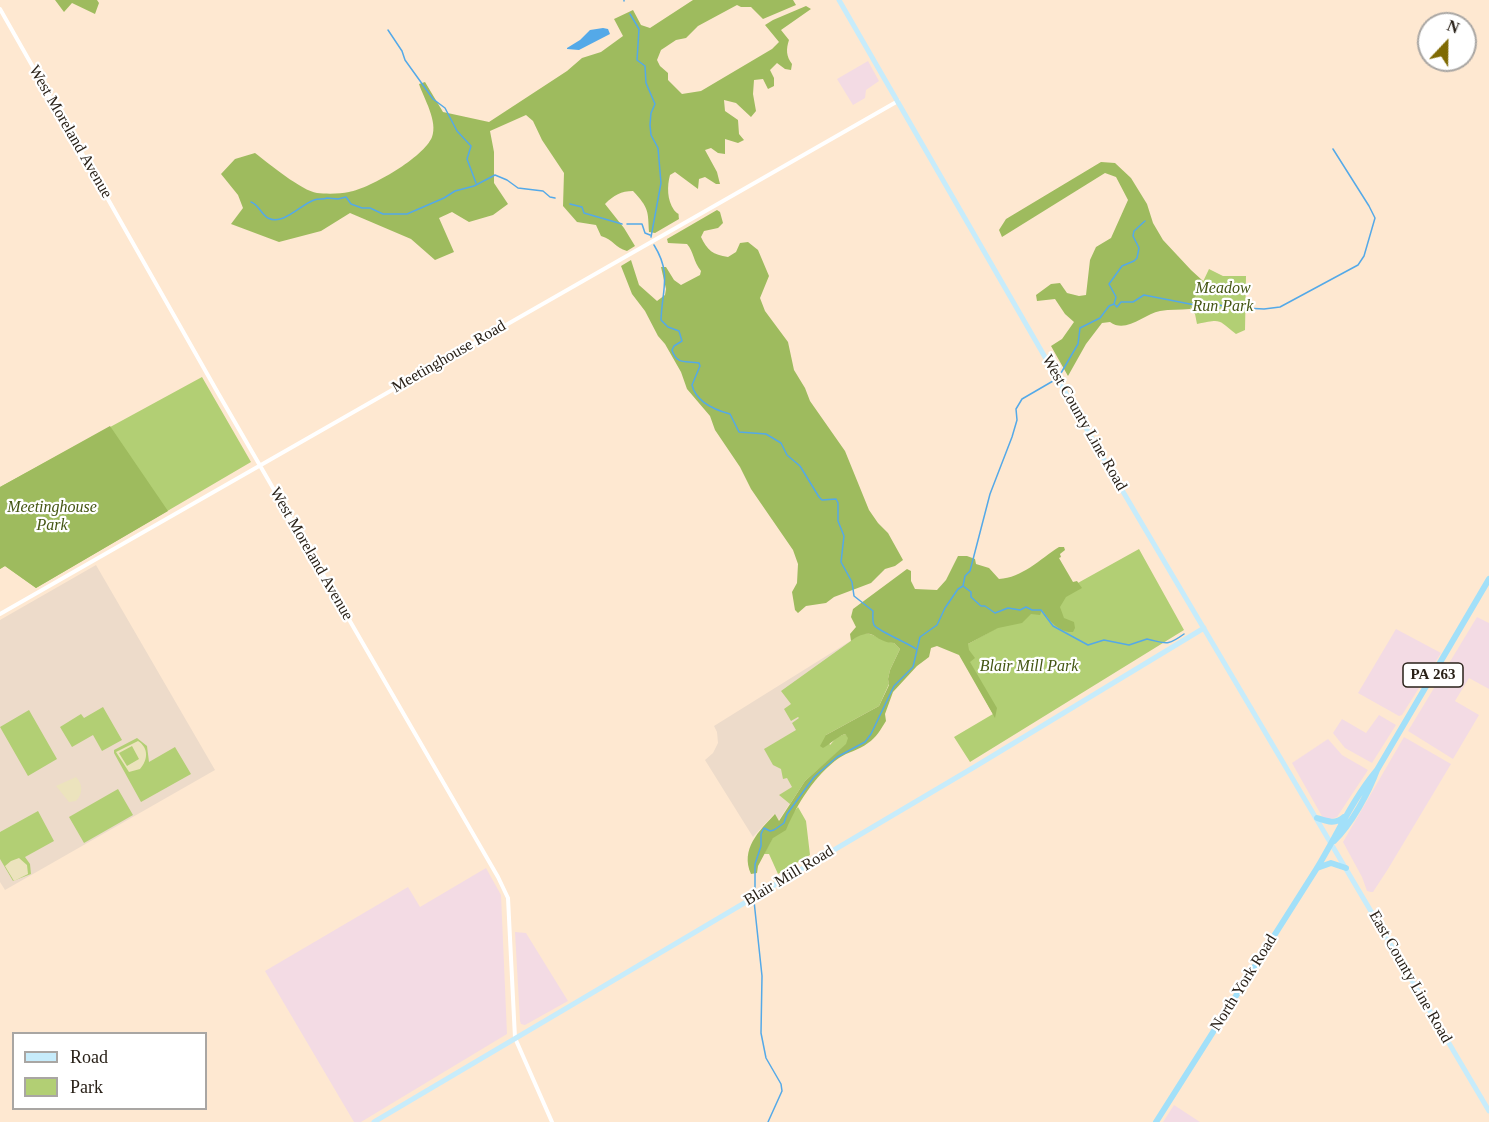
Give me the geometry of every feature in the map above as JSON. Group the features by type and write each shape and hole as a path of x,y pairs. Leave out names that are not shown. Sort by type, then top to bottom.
{"highway":[{"name":"PA 263","path":"1331,844 1342,833 1367,792 1377,770 1489,579"},
{"name":"PA 263","path":"1331,844 1335,832 1363,787 1377,770"},
{"path":"1317,818 1337,822 1346,815"},
{"name":"North York Road","path":"1156,1122 1331,844"},
{"path":"1317,868 1331,863 1346,868"}],"main road":[{"name":"West County Line Road","path":"839,0 1064,390 1331,844"},
{"name":"Blair Mill Road","path":"374,1122 515,1038 572,1007 1204,628"},
{"name":"East County Line Road","path":"1331,844 1489,1111"}],"street":[{"name":"West Moreland Avenue","path":"0,9 503,887 507,898 515,1038 552,1122"},
{"name":"Meetinghouse Road","path":"0,614 898,100"}],"shaded area":[{"path":"868,61 879,81 866,90 865,98 853,105 837,79"},
{"path":"96,565 215,770 5,890 0,882 0,620"},
{"path":"1477,617 1489,623 1489,689 1469,678 1455,701 1479,715 1453,759 1408,731"},
{"path":"1396,629 1441,653 1402,715 1399,716 1358,693"},
{"path":"868,630 805,781 778,821 774,814 753,837 705,760 713,753 718,743 714,726"},
{"path":"1379,715 1396,725 1372,763 1345,748 1333,733 1342,719 1366,733"},
{"path":"1404,737 1451,764 1388,869 1371,892 1367,891 1343,842"},
{"path":"1328,739 1342,755 1368,770 1337,817 1331,819 1323,818 1292,763"},
{"path":"486,868 501,895 507,1034 361,1122 354,1122 265,971 408,887 420,907"},
{"path":"515,932 526,933 568,1001 525,1025 520,1021"},
{"path":"1174,1105 1200,1122 1163,1122"}],"green space":[{"path":"55,0 97,0 99,3 95,14 72,3 64,12"},
{"path":"693,0 793,0 796,5 763,19 751,7 737,5 698,26 686,38 676,40 661,50 657,60 668,73 668,80 682,94 701,91 772,49 779,42 765,25 806,6 811,9 781,30 789,40 787,52 792,64 791,70 777,63 770,70 774,78 774,86 768,89 763,79 754,80 753,94 756,111 751,117 736,103 724,100 725,111 738,120 739,134 744,140 738,143 725,139 725,154 718,153 711,148 705,150 717,172 720,184 705,177 699,179 698,189 675,172 670,175 669,197 674,210 679,214 679,219 655,233 649,232 647,210 633,191 618,194 605,204 635,246 627,251 601,236 596,225 577,222 563,206 564,173 542,140 533,121 526,115 490,131 494,152 494,183 508,204 493,215 469,222 452,212 439,218 454,252 435,260 411,239 350,213 321,231 279,242 231,224 243,208 238,195 221,174 235,159 255,153 294,182 317,193 341,193 359,189 383,178 408,162 427,145 432,137 432,117 419,84 425,82 443,112 489,122 567,71 582,58 601,52 623,36 614,19 633,10 641,25 650,28"},
{"path":"1101,162 1115,163 1131,178 1147,204 1153,223 1163,240 1203,281 1190,309 1160,311 1129,325 1102,323 1086,344 1068,376 1051,346 1062,339 1074,322 1065,314 1055,299 1037,301 1036,295 1051,284 1060,283 1067,293 1086,295 1090,260 1096,247 1111,238 1128,200 1116,177 1105,173 1002,237 999,230 1006,219"},
{"path":"717,210 720,212 723,223 718,228 704,231 701,237 703,242 714,253 728,257 736,252 740,243 748,242 758,250 769,276 760,298 765,311 788,342 794,370 810,401 845,451 869,510 888,533 903,560 885,569 871,583 834,597 826,603 806,606 798,613 795,610 792,592 797,583 798,564 793,550 751,489 740,467 715,430 710,416 687,389 681,372 665,344 632,294 621,266 631,260 639,285 657,301 665,295 666,289 661,267 666,267 674,280 681,285 700,275 701,271 687,244 668,243 667,239"},
{"name":"Meadow Run Park","path":"1209,269 1223,276 1246,276 1245,330 1236,334 1222,323 1215,321 1197,324 1195,314 1190,309"},
{"name":"Meetinghouse Park","path":"202,377 251,462 36,588 5,566 0,569 0,487"},
{"name":"Meetinghouse Park","path":"110,426 168,511 36,588 5,566 0,569 0,487"},
{"path":"1059,547 1064,547 1065,550 1059,558 1073,582 1077,581 1082,588 1066,597 1060,607 1064,618 1074,622 1073,632 1059,628 1042,610 1040,615 1031,614 1022,623 998,628 968,644 975,658 970,662 997,708 995,718 959,655 937,646 931,648 929,657 917,666 893,692 885,714 886,721 876,736 865,745 839,758 822,773 801,800 786,830 773,838 758,866 757,873 751,874 748,856 757,834 775,814 779,821 805,781 846,744 848,738 845,734 823,748 820,746 826,735 879,706 889,685 890,670 900,649 894,643 869,634 851,641 850,634 856,627 851,617 853,609 907,569 911,571 911,581 915,589 937,590 946,580 958,556 975,559 976,564 989,568 999,579 1023,572"},
{"name":"Blair Mill Park","path":"1139,549 1184,630 970,762 954,737 993,714 963,660 968,644"},
{"path":"862,633 894,643 900,649 890,670 889,684 879,706 826,735 830,745 837,737 845,734 849,738 847,744 805,781 790,804 779,795 792,787 787,778 783,779 781,769 773,765 764,749 796,730 792,723 799,718 791,721 784,709 791,704 781,691"},
{"path":"103,707 122,740 102,751 93,735 72,747 60,727 81,714 84,718"},
{"path":"29,710 57,759 28,776 0,727"},
{"path":"137,738 147,746 149,762 175,747 191,774 141,802 114,753 114,750"},
{"path":"118,789 133,815 84,843 69,817"},
{"path":"798,807 806,821 810,855 778,874 769,854 764,854 773,837"},
{"path":"38,811 54,841 25,857 30,864 31,874 13,881 0,859 0,832"}],"sand":[{"path":"138,741 146,751 145,762 140,769 129,772 116,752","holes":["132,746 139,759 127,766 119,753"]},
{"path":"76,777 81,786 81,792 76,801 69,802 56,786"},
{"path":"19,858 27,865 28,874 14,881 5,866"}],"water":[{"path":"608,29 610,34 579,50 567,49 590,30"}],"waterway":[{"path":"630,14 639,29 637,60 645,66 646,83 655,104 651,113 650,125 651,135 658,148 661,183 651,237"},
{"path":"388,30 402,51 405,60 433,99 445,108 457,131 471,146 467,159 476,183"},
{"path":"1114,304 1117,307 1121,302 1133,302 1144,295 1195,305 1217,304 1225,307 1264,309 1280,307 1358,265 1364,256 1375,218 1333,149"},
{"path":"251,202 268,218 274,220 285,217 316,199 346,197 351,204 370,208 383,214 407,214 495,175 518,188 543,191 555,198"},
{"path":"570,204 582,207 584,213 622,224"},
{"path":"1061,373 1078,344 1080,328 1100,318 1109,306 1114,304 1116,297 1109,284 1122,266 1137,258 1139,248 1133,236 1134,231 1145,221"},
{"path":"627,224 642,224 645,233 650,235"},
{"path":"654,245 663,265 665,282 661,320 668,327 679,331 682,341 674,346 672,350 674,355 683,361 699,363 700,366 692,385 694,391 712,408 730,414 739,432 766,434 781,443 787,455 800,466 819,497 822,500 836,499 838,521 844,536 841,562 852,582 854,596 873,611 873,623 877,628 916,649"},
{"path":"755,893 755,864 764,828 770,831 784,823 787,814 814,777 837,757 865,742 894,686 913,667 920,637 937,625 945,608 958,589 963,586 965,576 970,571 990,494 1012,437 1017,420 1016,409 1022,399 1053,381"},
{"path":"963,586 971,592 971,597 981,606 995,613 1008,608 1020,610 1026,607 1041,610 1053,626 1088,645 1104,640 1129,645 1147,639 1166,643 1184,634"},
{"path":"754,901 762,976 761,1033 766,1058 781,1084 782,1091 768,1122"}]}
